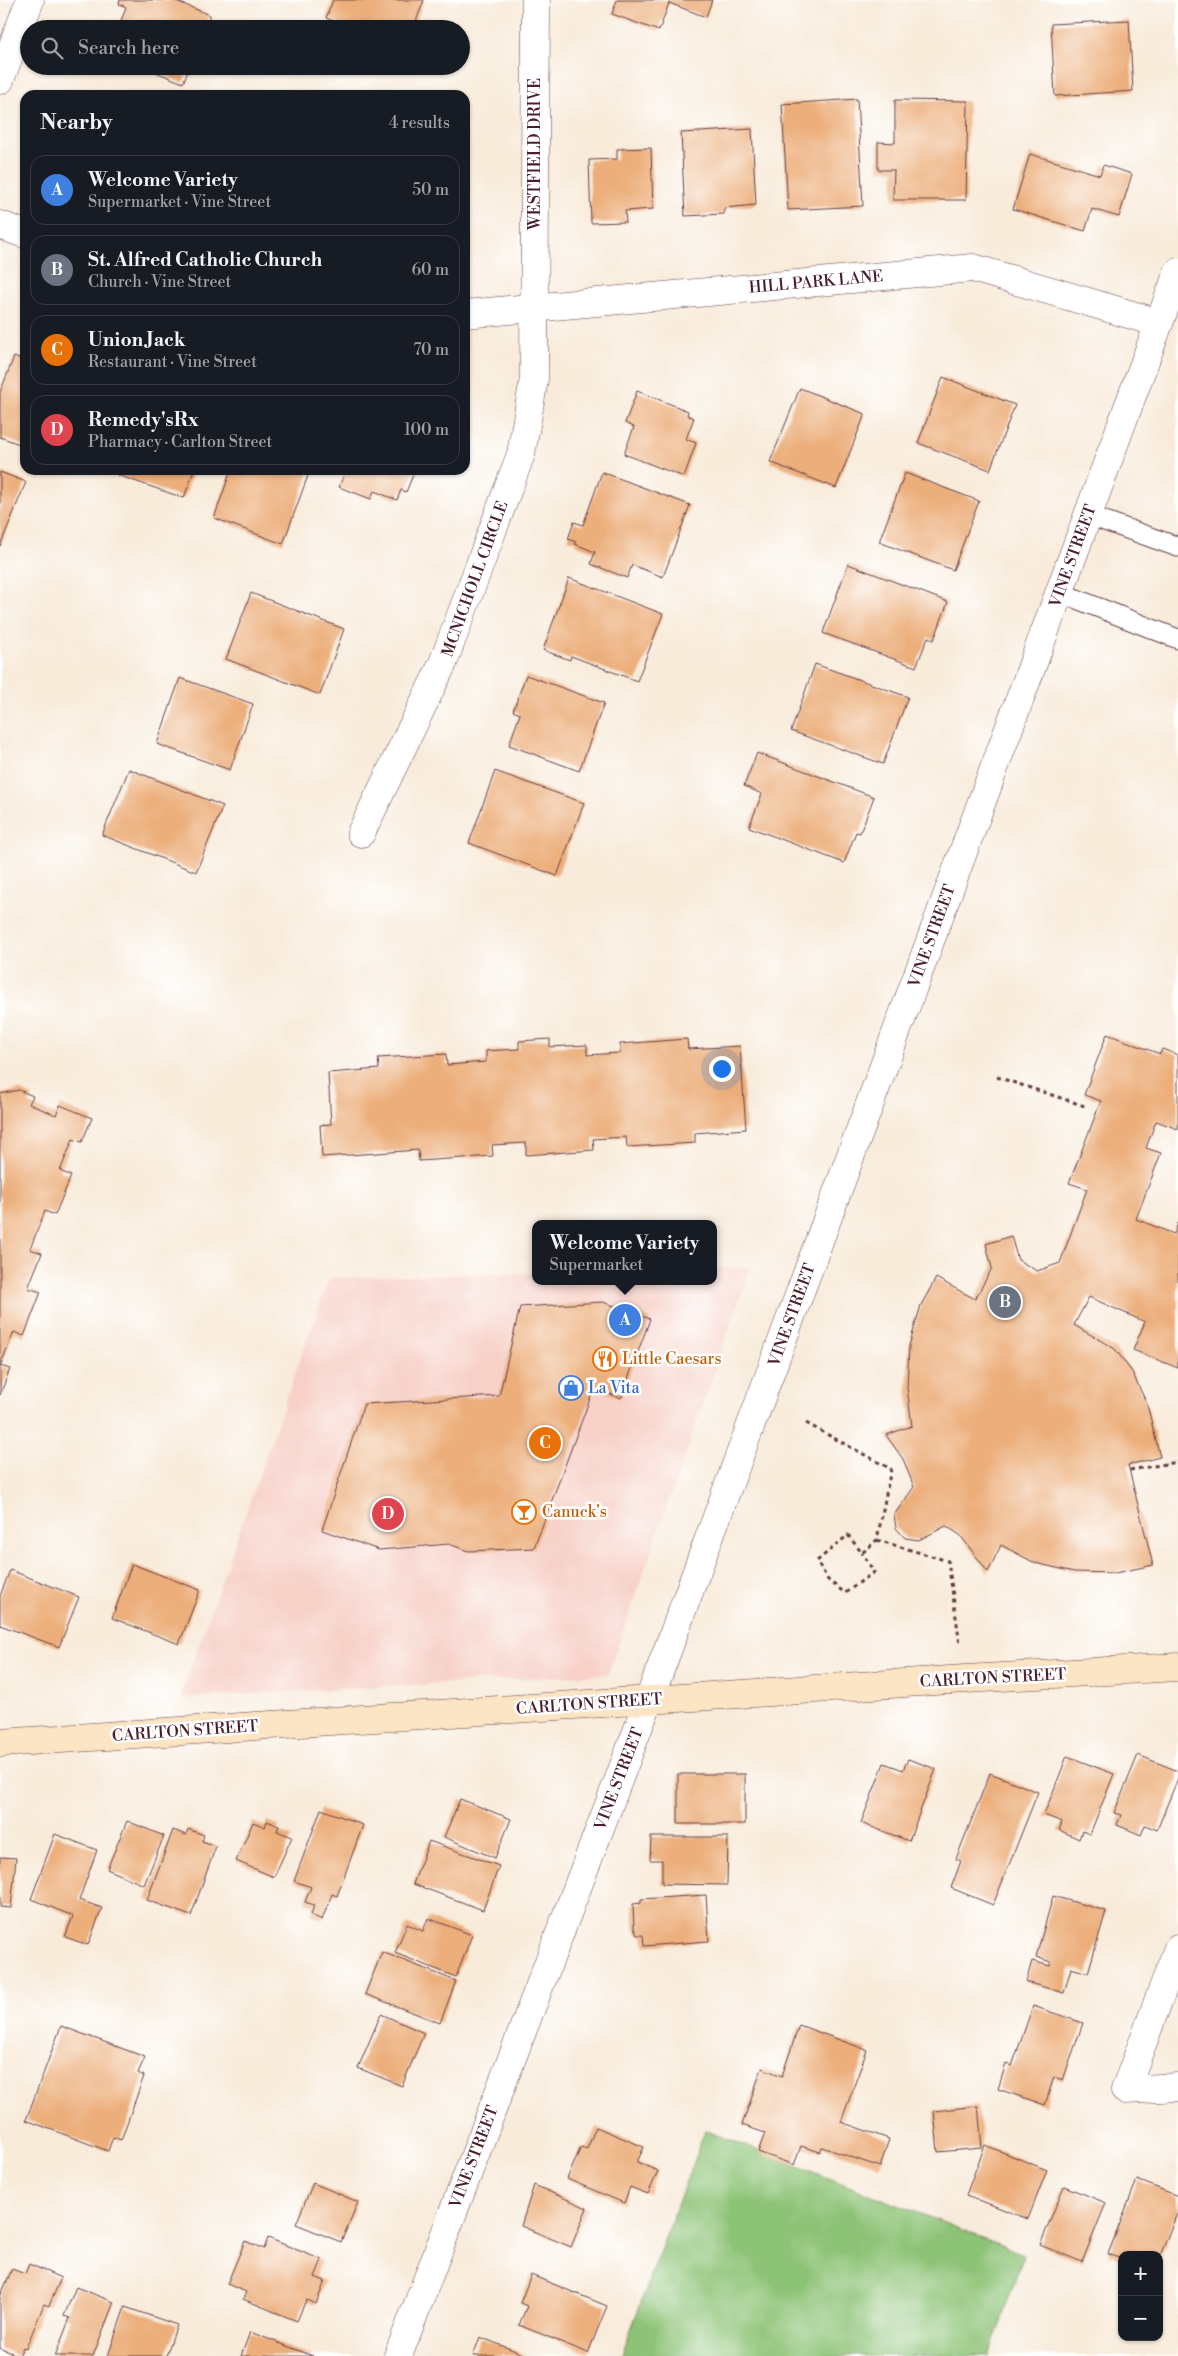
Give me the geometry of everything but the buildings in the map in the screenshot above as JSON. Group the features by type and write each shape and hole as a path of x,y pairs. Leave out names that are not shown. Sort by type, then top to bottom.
{"main road":[{"name":"CARLTON STREET","path":"0,1743 965,1679 1178,1667"}],"street":[{"path":"22,20 30,0"},
{"name":"WESTFIELD DRIVE","path":"534,309 536,0"},
{"path":"0,80 20,27"},
{"path":"0,225 20,232"},
{"name":"HILL PARK LANE","path":"470,314 973,268 1159,323"},
{"name":"VINE STREET","path":"398,2356 649,1700 1178,272"},
{"name":"MCNICHOLL CIRCLE","path":"361,833 444,663 521,454 534,379 534,309"},
{"path":"1178,1948 1125,2090 1178,2087"}],"lane":[{"path":"1088,515 1178,547"},
{"path":"1059,592 1178,640"}],"path":[{"path":"997,1077 1088,1108"},
{"path":"806,1423 891,1469 877,1540 862,1553"},
{"path":"1130,1470 1178,1462"},
{"path":"848,1535 862,1553 874,1572 845,1593 828,1580 816,1561 848,1535"},
{"path":"877,1540 948,1561 965,1679"}],"shaded area":[{"path":"751,1267 608,1674 180,1698 329,1278 532,1273 532,1285 717,1285 717,1268"}],"green space":[{"path":"705,2130 1024,2254 989,2356 621,2356"}],"place":[{"name":"St. Alfred Catholic Church","path":"1005,1302"},
{"name":"Welcome Variety","path":"625,1320"},
{"name":"Little Caesars","path":"605,1359"},
{"name":"La Vita","path":"571,1388"},
{"name":"Union Jack","path":"545,1443"},
{"name":"Canuck's","path":"524,1512"},
{"name":"Remedy'sRx","path":"388,1514"}]}
